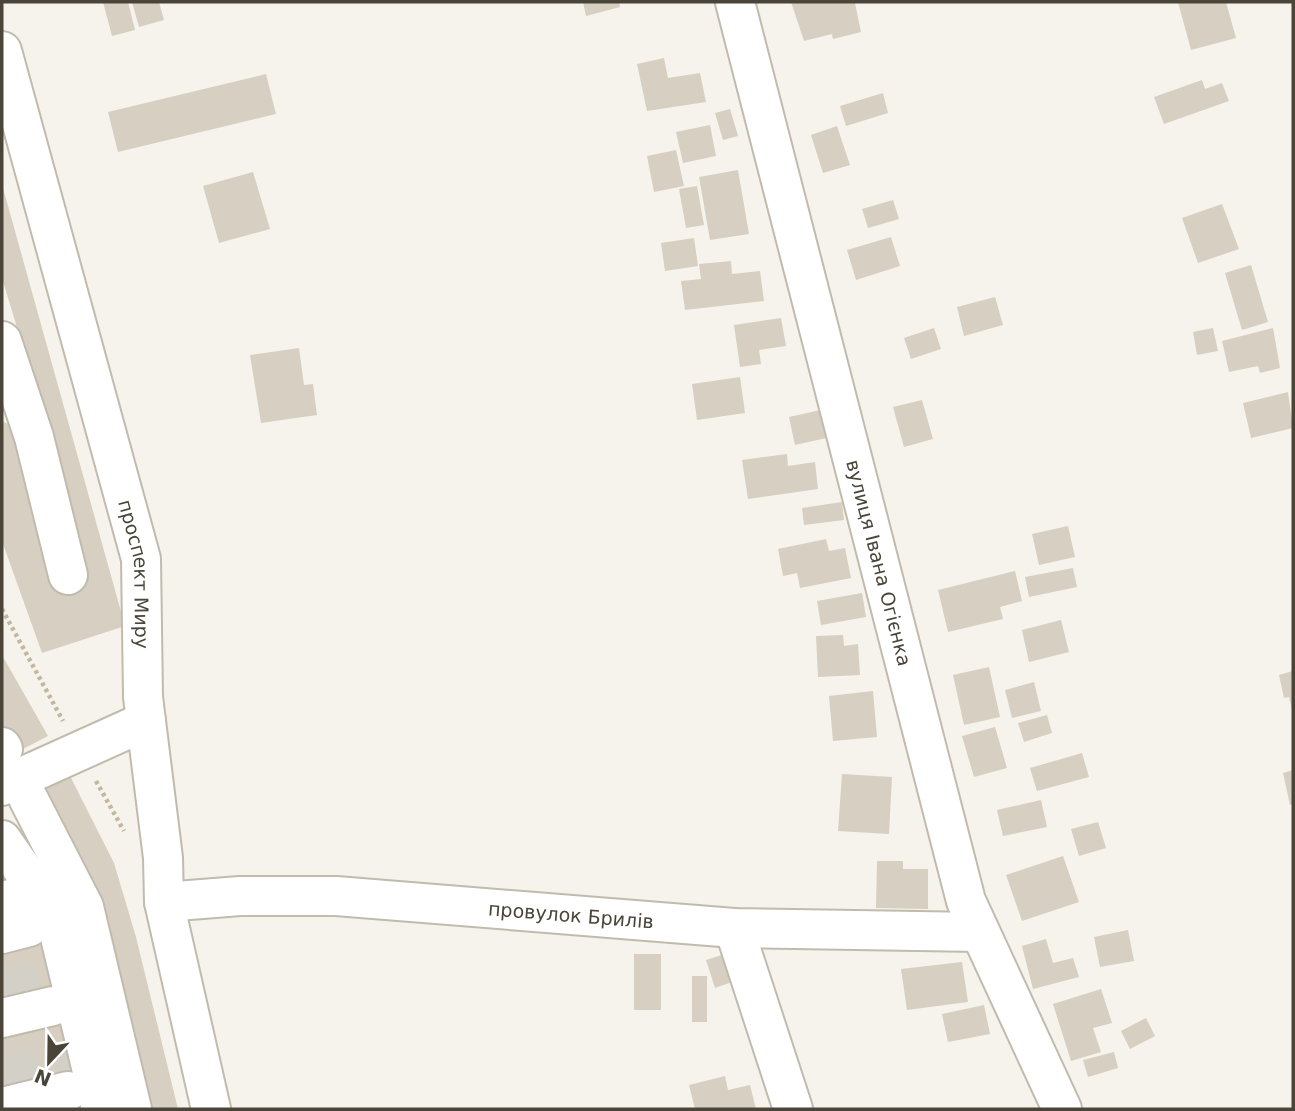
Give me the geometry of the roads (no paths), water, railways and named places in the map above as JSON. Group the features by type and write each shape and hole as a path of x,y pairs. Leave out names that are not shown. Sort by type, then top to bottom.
{"street":[{"name":"вулиця Івана Огієнка","path":"735,2 966,901 1062,1109"},
{"name":"проспект Миру","path":"2,51 141,559 146,721 163,858 164,902 211,1109"},
{"path":"2,341 8,387 34,438 68,575"},
{"path":"132,1109 83,907 15,792 146,721"},
{"path":"2,840 23,918"},
{"name":"провулок Брилів","path":"164,902 240,896 335,896 734,928 979,932"},
{"path":"2,901 23,918 55,916 101,1109"},
{"path":"734,928 793,1109"},
{"path":"2,1018 53,1006"},
{"path":"2,1107 68,1091"}],"tunnel":[{"path":"2,991 69,974"},
{"path":"2,1078 89,1057"}]}
